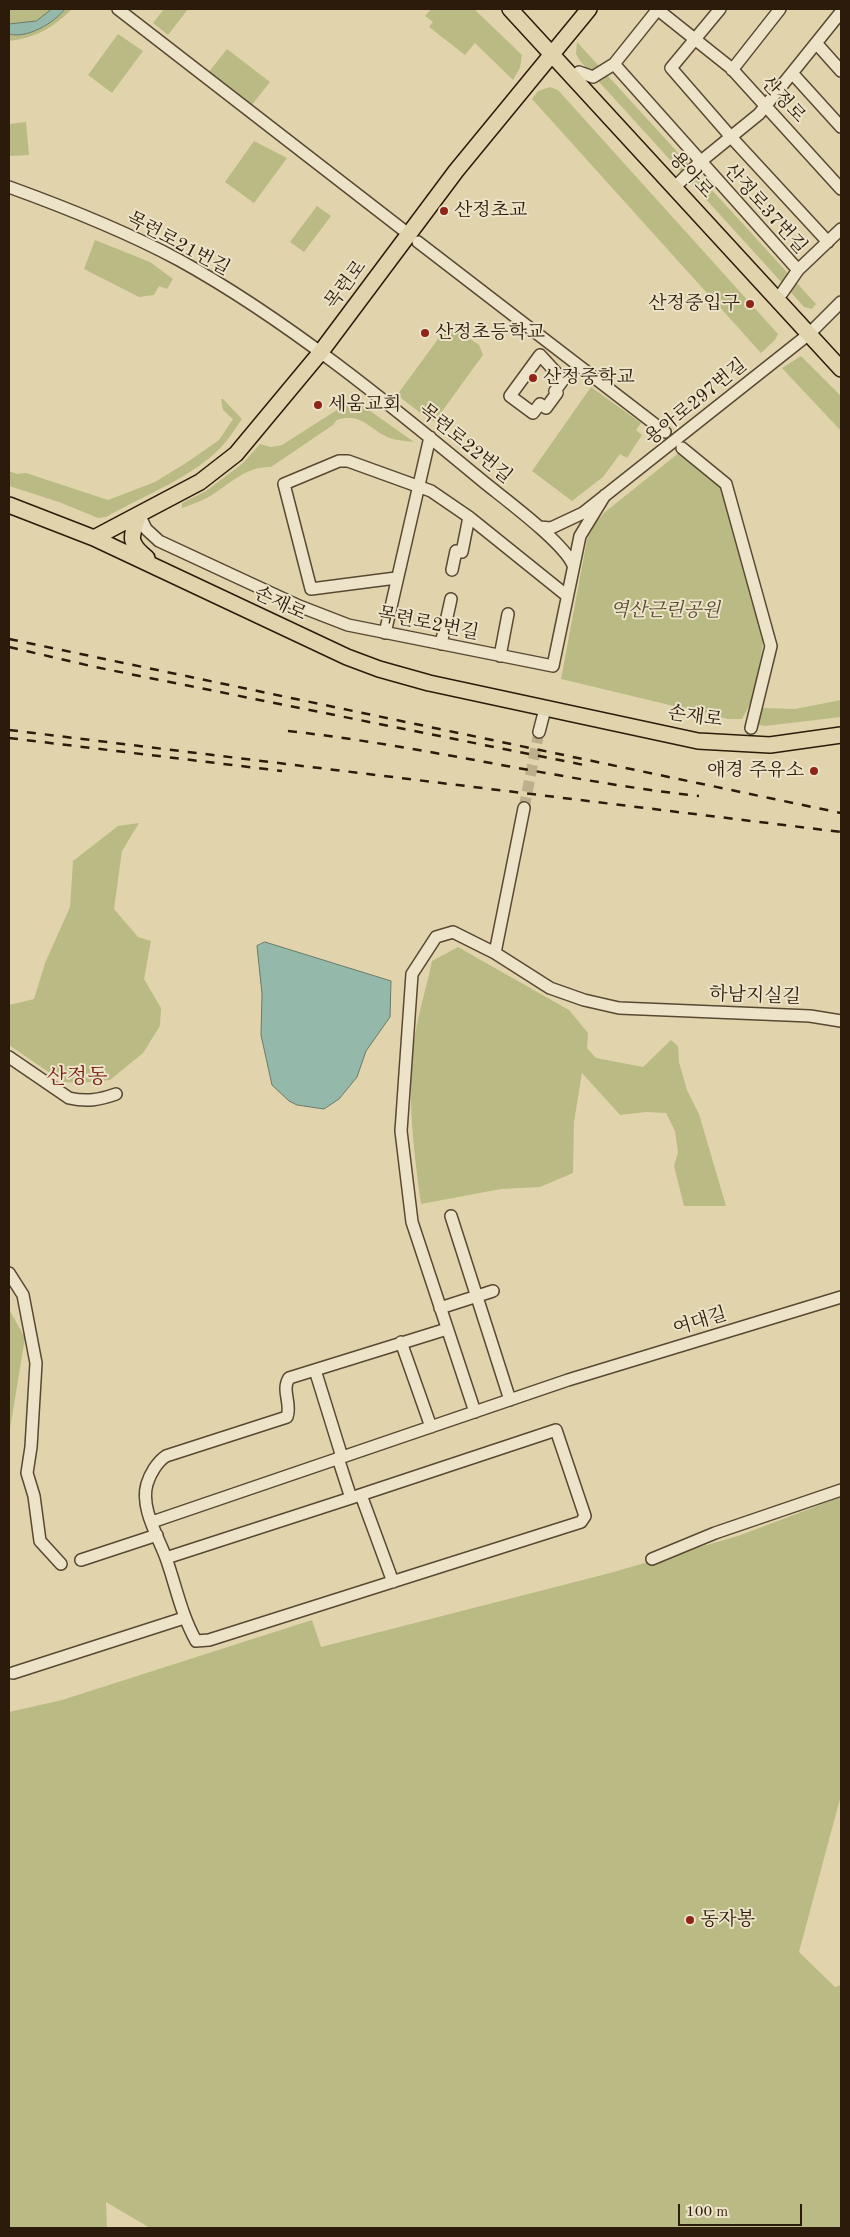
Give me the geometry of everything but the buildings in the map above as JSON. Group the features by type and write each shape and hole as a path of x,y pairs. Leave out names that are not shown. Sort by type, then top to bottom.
{"main road":[{"name":"용아로","path":"510,9 841,369"},
{"name":"목련로","path":"94,538 200,482 236,454 320,353 456,171 589,9"},
{"name":"손재로","path":"9,505 94,538 363,663 429,683 698,741 770,745 841,735"},
{"path":"139,514 132,534 132,542 136,549 162,570"}],"street":[{"path":"118,9 402,230"},
{"path":"580,72 593,77 614,64 658,9"},
{"name":"산정로","path":"658,9 732,70 841,189"},
{"path":"695,39 720,9"},
{"path":"732,70 780,9"},
{"path":"680,182 700,162 759,114 841,12"},
{"name":"산정로37번길","path":"695,39 671,68 731,137 828,242"},
{"path":"816,44 841,71"},
{"name":"산정로37번길","path":"614,64 798,270 841,229"},
{"path":"792,73 841,127"},
{"name":"목련로21번길","path":"9,187 67,208 179,260 246,302 320,353"},
{"path":"418,242 665,432"},
{"path":"782,293 798,270"},
{"path":"809,334 839,308"},
{"name":"용아로297번길","path":"562,524 584,513 676,442 809,334"},
{"name":"목련로22번길","path":"320,353 430,437 539,527 567,553 572,565"},
{"path":"540,355 563,380 555,391 557,393 546,408 540,404 533,413 510,396 540,355"},
{"path":"384,633 430,437"},
{"path":"682,448 726,484 771,646 752,728"},
{"path":"311,589 284,484 339,461 348,462 431,490 469,517 566,595 579,538 577,528 569,523 551,528 539,527"},
{"path":"562,524 554,532 558,546 574,548 605,495"},
{"name":"목련로2번길","path":"139,514 146,529 159,541 299,606 348,625 500,656 553,666 566,595"},
{"path":"452,570 456,551 462,552 469,517"},
{"path":"299,606 311,589 396,578"},
{"path":"441,644 451,599"},
{"path":"500,656 508,614"},
{"path":"539,732 544,709"},
{"path":"495,953 524,808"},
{"name":"하남지실길","path":"474,1412 412,1222 401,1131 412,974 436,937 453,932 495,953 550,988 584,1000 620,1008 810,1016 841,1021"},
{"path":"9,1057 69,1098 80,1101 97,1101 116,1094"},
{"path":"451,1216 510,1400"},
{"path":"9,1273 24,1295 36,1363 31,1447 27,1473 34,1496 40,1541 61,1564"},
{"path":"440,1308 493,1291"},
{"name":"여대길","path":"152,1522 568,1380 841,1297"},
{"path":"166,1558 556,1430 584,1516 580,1522 209,1640 196,1641 184,1618 166,1558 146,1505 147,1485 158,1462 166,1456 286,1416 289,1410 285,1385 289,1378 447,1329"},
{"path":"401,1342 431,1427"},
{"path":"315,1370 340,1458 393,1582"},
{"path":"652,1559 715,1533 841,1490"},
{"path":"81,1560 157,1535"},
{"path":"13,1673 184,1618"}],"green space":[{"path":"9,9 52,9 36,21 9,24"},
{"path":"65,9 72,9 51,27 35,35 9,41 9,34 24,34 40,29 54,20"},
{"path":"164,9 188,9 168,35 153,23"},
{"path":"431,9 474,9 522,55 520,68 513,80 475,43 465,55 429,27 433,22 425,16"},
{"path":"118,34 143,51 112,93 88,75"},
{"path":"577,42 816,304 812,309 804,307 580,61 576,54"},
{"path":"227,49 270,82 251,106 208,73"},
{"path":"550,87 558,90 778,334 775,340 761,353 532,99 538,91"},
{"path":"26,122 29,155 9,156 9,124"},
{"path":"254,141 287,158 254,203 225,182"},
{"path":"317,206 331,216 304,252 290,242"},
{"path":"95,240 150,262 173,279 167,289 159,286 154,295 139,297 84,269"},
{"path":"449,324 479,345 483,355 435,421 431,421 397,395"},
{"path":"801,356 841,396 841,431 782,368"},
{"path":"591,387 641,423 636,430 642,435 627,458 620,454 603,477 572,501 532,471"},
{"path":"221,399 242,419 224,444 212,456 184,476 106,517 98,518 59,502 9,486 9,471 17,474 26,473 108,500 155,482 219,440 233,419 223,410"},
{"path":"351,401 359,403 414,442 387,437 364,422 352,418 337,420 333,425 271,467 263,467 248,472 207,498 182,508 182,503 206,491 243,463 260,444 271,447 282,445"},
{"name":"역산근린공원","path":"680,452 722,487 764,636 755,695 742,719 728,719 561,679 587,540 596,522 605,512"},
{"path":"841,700 841,717 765,726 759,725 756,722 762,708 795,709"},
{"path":"139,823 122,851 114,909 138,937 151,941 144,979 161,1008 160,1026 143,1053 110,1080 80,1083 63,1082 9,1045 9,1005 34,999 45,963 70,907 73,861 118,826"},
{"path":"458,947 569,1010 588,1033 587,1048 596,1058 643,1067 671,1040 678,1046 679,1062 687,1090 699,1114 726,1206 684,1206 674,1166 678,1152 675,1131 666,1113 646,1112 620,1115 582,1073 574,1122 573,1173 540,1187 501,1189 421,1204 412,1114 411,1069 413,1046 432,961"},
{"path":"9,1309 25,1338 9,1435"},
{"path":"841,1497 841,1795 799,1952 835,1987 841,1985 841,2228 150,2228 106,2202 107,2228 9,2228 9,1712 62,1700 312,1620 321,1647 610,1573 738,1536"}],"shaded area":[{"path":"52,9 65,9 54,20 40,29 24,34 9,34 9,24 36,21"},
{"path":"265,942 391,981 390,1017 366,1051 357,1077 339,1099 324,1109 297,1105 289,1101 272,1085 261,1035 262,994 257,946"}],"tunnel":[{"path":"524,808 539,732"}],"railway":[{"path":"9,639 841,813"},
{"path":"9,647 95,667 584,765"},
{"path":"9,730 841,832"},
{"path":"288,731 391,745 596,782 699,796"},
{"path":"9,738 282,771"}],"place":[{"name":"산정초교","path":"444,211"},
{"name":"산정중입구","path":"750,304"},
{"name":"산정초등학교","path":"425,333"},
{"name":"산정중학교","path":"533,378"},
{"name":"세움교회","path":"318,405"},
{"name":"애경 주유소","path":"814,771"},
{"name":"동자봉","path":"690,1920"}],"district":[{"name":"산정동","path":"77,1077"}]}
